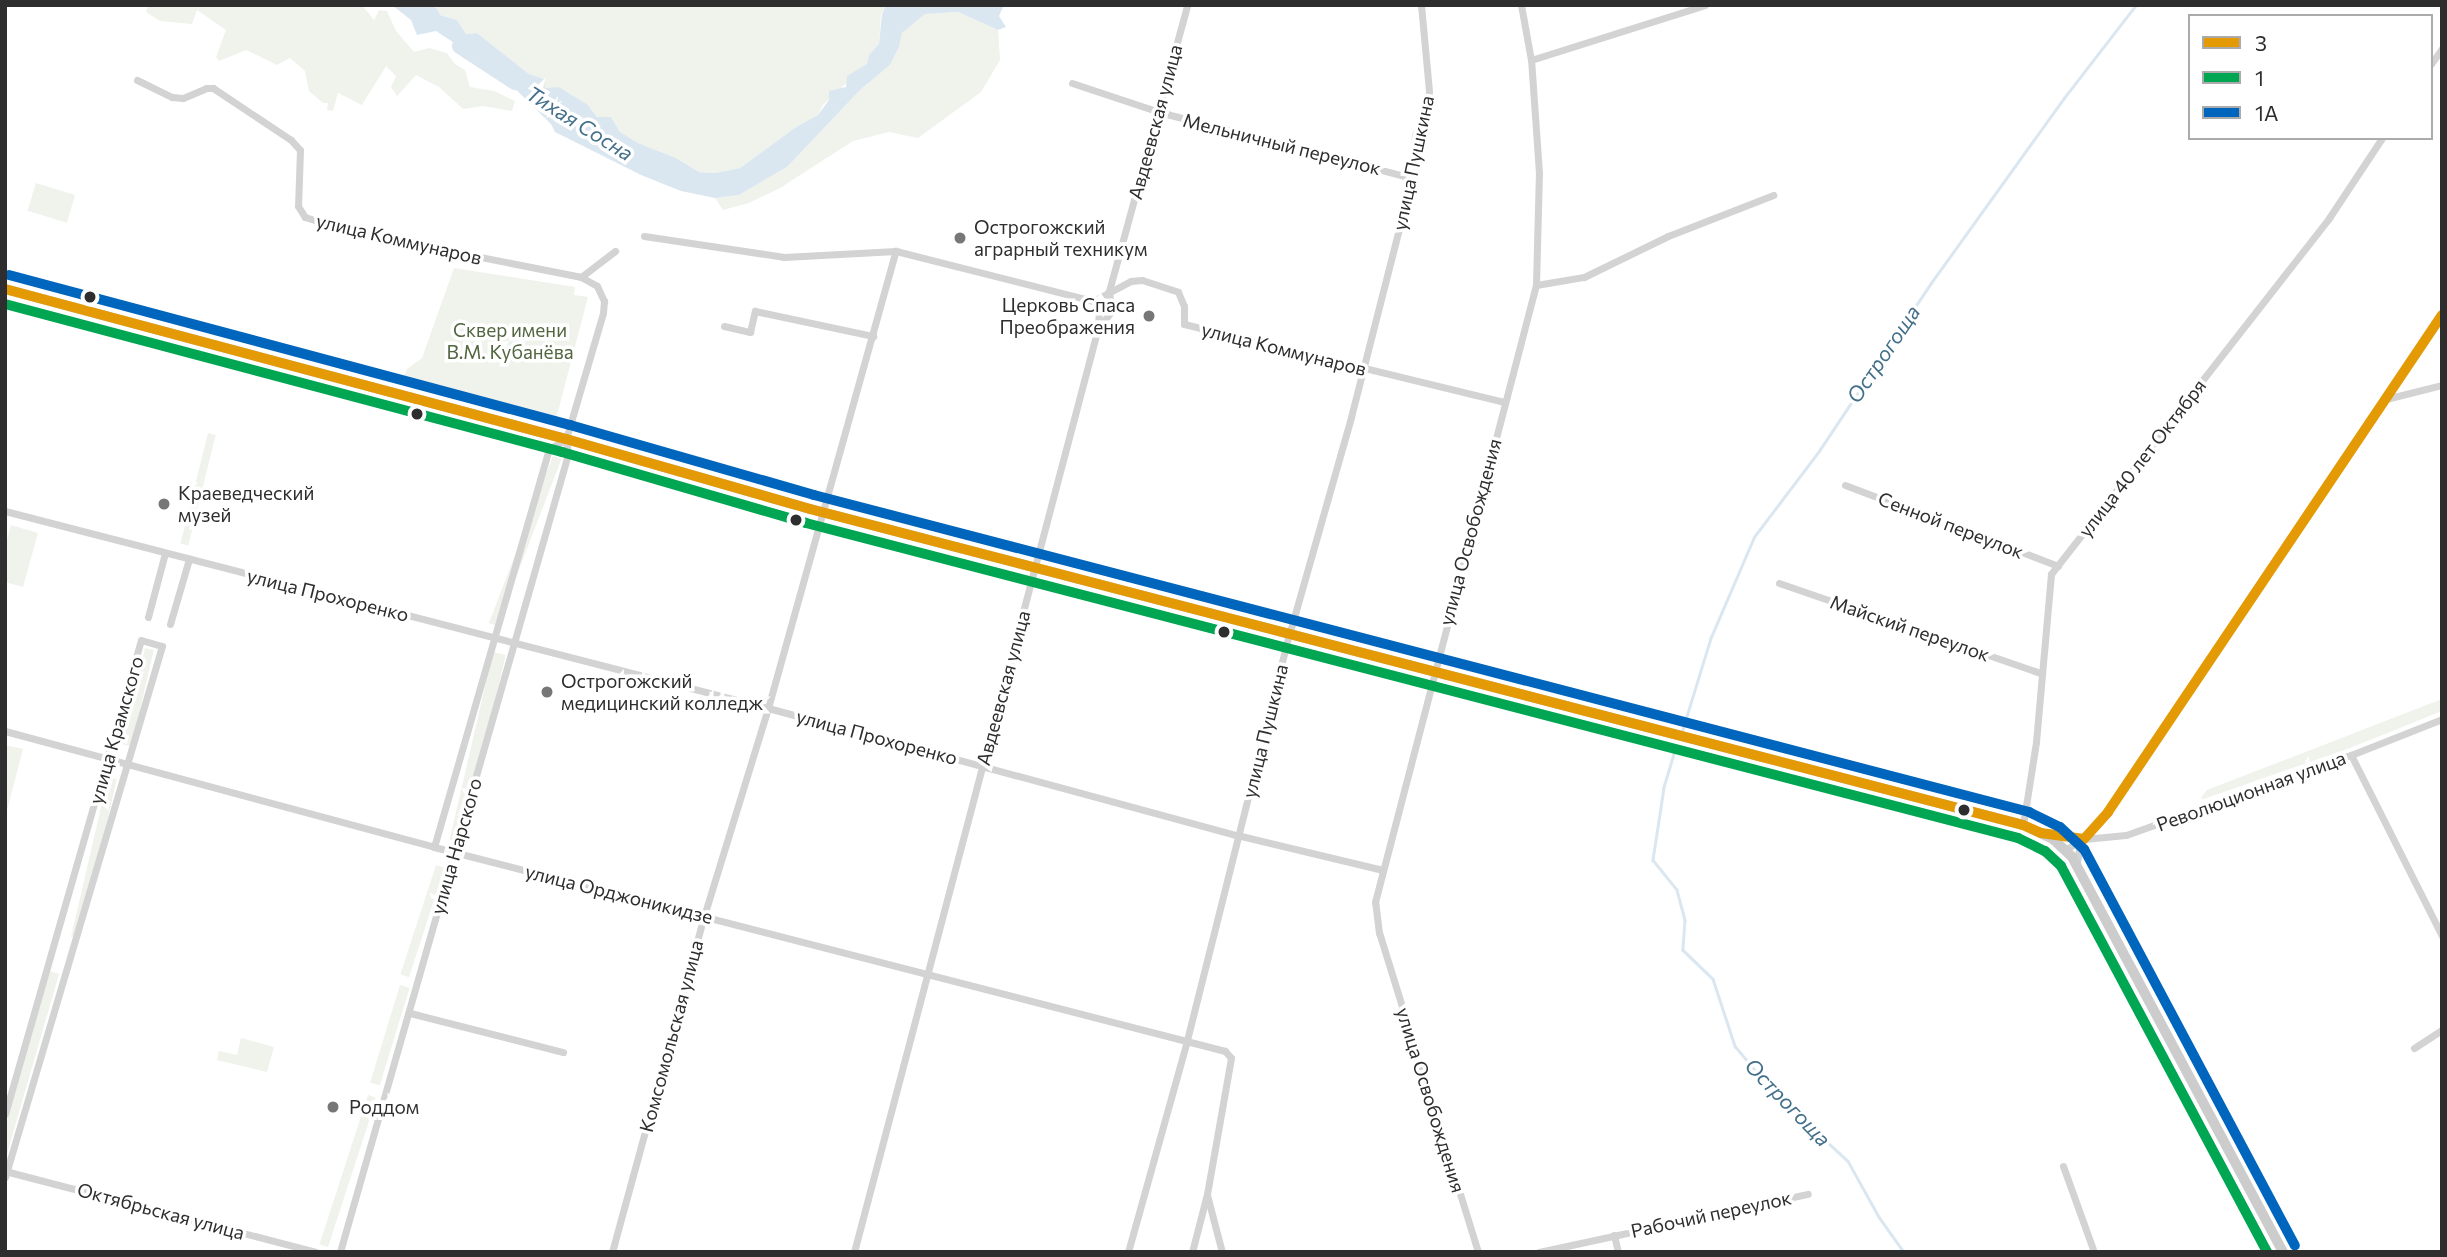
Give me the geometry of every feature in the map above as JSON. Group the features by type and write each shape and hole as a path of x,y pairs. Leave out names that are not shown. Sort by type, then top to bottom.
{"main road":[{"path":"5,289 566,439 823,512 2023,825 2066,849 2077,865 2283,1252"}],"street":[{"name":"Авдеевская улица","path":"854,1252 1036,567 1098,328 1099,309 1110,291 1187,5"},
{"name":"улица Пушкина","path":"1128,1252 1186,1040 1237,835 1266,735 1289,635 1352,417 1412,178 1415,135 1425,112 1429,91 1421,5"},
{"name":"улица Освобождения","path":"1478,1252 1379,933 1375,902 1433,671 1536,285 1539,173 1531,60 1521,5"},
{"path":"1531,60 1705,5"},
{"name":"улица Коммунаров","path":"137,80 172,97 183,98 200,90 213,88 291,140 300,150 298,206 305,217 349,231 581,277"},
{"name":"Мельничный переулок","path":"1072,83 1159,112 1412,178"},
{"name":"улица 40 лет Октября","path":"2023,825 2036,742 2049,584 2057,566 2329,218 2381,140"},
{"path":"1536,285 1584,277 1668,236 1773,195"},
{"name":"улица Коммунаров","path":"644,236 784,257 897,251 1093,301 1131,281 1155,284 1178,292 1183,297 1184,324 1504,402"},
{"path":"581,277 615,251"},
{"name":"Комсомольская улица","path":"612,1252 704,916 768,708 897,251"},
{"name":"улица Нарского","path":"340,1252 568,454 566,439 603,313 601,292 593,282 581,277"},
{"path":"1098,328 1111,312 1110,291"},
{"path":"724,326 750,332 755,311 873,336"},
{"path":"2077,865 2079,848 2084,839 2116,801 2442,315"},
{"path":"2386,400 2442,385"},
{"name":"улица Нарского","path":"434,847 549,449 566,439"},
{"name":"Сенной переулок","path":"1845,485 2057,566"},
{"name":"улица Прохоренко","path":"5,511 768,708 1237,835 1383,870"},
{"path":"148,617 165,553"},
{"path":"170,624 189,559"},
{"name":"Майский переулок","path":"1779,583 2041,673"},
{"name":"улица Крамского","path":"5,1114 141,640 162,646 6,1173"},
{"name":"Революционная улица","path":"2084,839 2126,835 2351,755 2442,719"},
{"name":"улица Орджоникидзе","path":"5,731 434,847 1225,1051 1231,1058 1206,1194"},
{"path":"2351,755 2442,936"},
{"path":"2041,833 2084,839"},
{"path":"2066,849 2084,839"},
{"path":"54,947 71,952"},
{"path":"410,1013 563,1052"},
{"path":"2414,1048 2442,1030"},
{"path":"2063,1166 2094,1252"},
{"name":"Октябрьская улица","path":"6,1173 316,1252"},
{"path":"1192,1252 1206,1194"},
{"path":"1206,1194 1222,1252"},
{"name":"Рабочий переулок","path":"1539,1252 1808,1194"},
{"name":"Рабочий переулок","path":"1614,1235 1618,1252"}],"green space":[{"path":"148,5 362,5 374,20 379,10 387,11 396,31 414,52 429,48 447,53 455,64 465,70 470,87 494,91 515,101 512,111 483,106 463,109 439,87 416,75 397,96 391,87 396,76 386,66 362,105 338,93 333,111 327,110 328,103 323,103 309,91 305,71 290,58 277,65 246,50 219,61 216,57 226,30 197,10 192,24 160,21 146,12"},
{"path":"430,5 886,5 881,14 879,44 869,55 867,64 823,105 818,115 796,127 740,168 715,173 699,172 676,158 638,143 620,132 611,117 597,117 588,105 559,87 545,89 543,79 529,74 477,33 466,34 457,20 440,15"},
{"path":"958,12 998,30 1000,60 981,92 918,138 889,132 853,141 780,188 749,203 723,210 715,198 739,195 787,167 860,90 890,65 899,47 902,33 925,14"},
{"path":"36,183 75,195 67,223 28,211"},
{"name":"Сквер имени В.М. Кубанёва","path":"454,268 575,287 574,295 588,297 556,419 403,378 407,369 422,358"},
{"path":"208,433 216,435 188,546 180,544"},
{"path":"553,456 561,459 497,626 489,623"},
{"path":"11,525 38,533 23,587 5,582 5,548"},
{"path":"145,648 154,650 131,746 123,744"},
{"path":"493,652 506,655 462,843 450,840"},
{"path":"2442,699 2442,711 2350,748 2198,801 2207,790"},
{"path":"5,745 23,749 5,818"},
{"path":"108,777 117,779 80,939 71,937"},
{"path":"436,865 445,868 409,977 400,974"},
{"path":"50,971 59,974 7,1154 5,1128"},
{"path":"400,985 410,988 380,1085 370,1083"},
{"path":"241,1038 274,1047 267,1072 217,1060 219,1051 237,1055"},
{"path":"368,1095 377,1098 328,1247 319,1244"}],"water":[{"path":"392,5 430,5 437,9 440,15 457,20 466,34 477,33 529,74 544,79 545,88 559,87 588,105 597,117 611,117 620,132 638,143 676,158 699,172 715,173 740,168 796,127 818,115 829,100 829,91 846,87 847,76 867,64 869,55 879,44 882,14 886,5 1004,5 999,16 1006,27 998,30 958,12 925,14 902,33 899,47 890,65 860,90 787,167 739,195 715,198 681,191 641,175 555,132 551,124 494,68 476,57 464,59 459,46 436,31 417,35 411,20"}],"waterway":[{"name":"Острогоща","path":"1682,731 1711,637 1754,537 1819,451 1931,283 2064,98 2136,5"},
{"name":"Тихая Сосна","path":"460,46 515,82"},
{"name":"Острогоща","path":"1675,751 1664,788 1653,860 1677,890 1685,920 1683,950 1713,979 1735,1046 1773,1092 1848,1161 1879,1217 1904,1252"}],"transit line":[{"name":"1А","path":"9,275 570,425 814,495 2029,812 2060,827 2084,849 2295,1245"},
{"name":"3","path":"5,289 566,439 810,509 2023,825 2041,833 2084,839"},
{"name":"1","path":"5,304 562,452 806,523 2018,838 2045,851 2061,866 2267,1252"},
{"name":"3","path":"2084,839 2108,812 2442,315"}],"place":[{"name":"Острогожский аграрный техникум","path":"960,238"},
{"name":"Церковь Спаса Преображения","path":"1149,316"},
{"name":"Краеведческий музей","path":"164,504"},
{"name":"Острогожский медицинский колледж","path":"547,692"},
{"name":"Роддом","path":"333,1107"}]}
